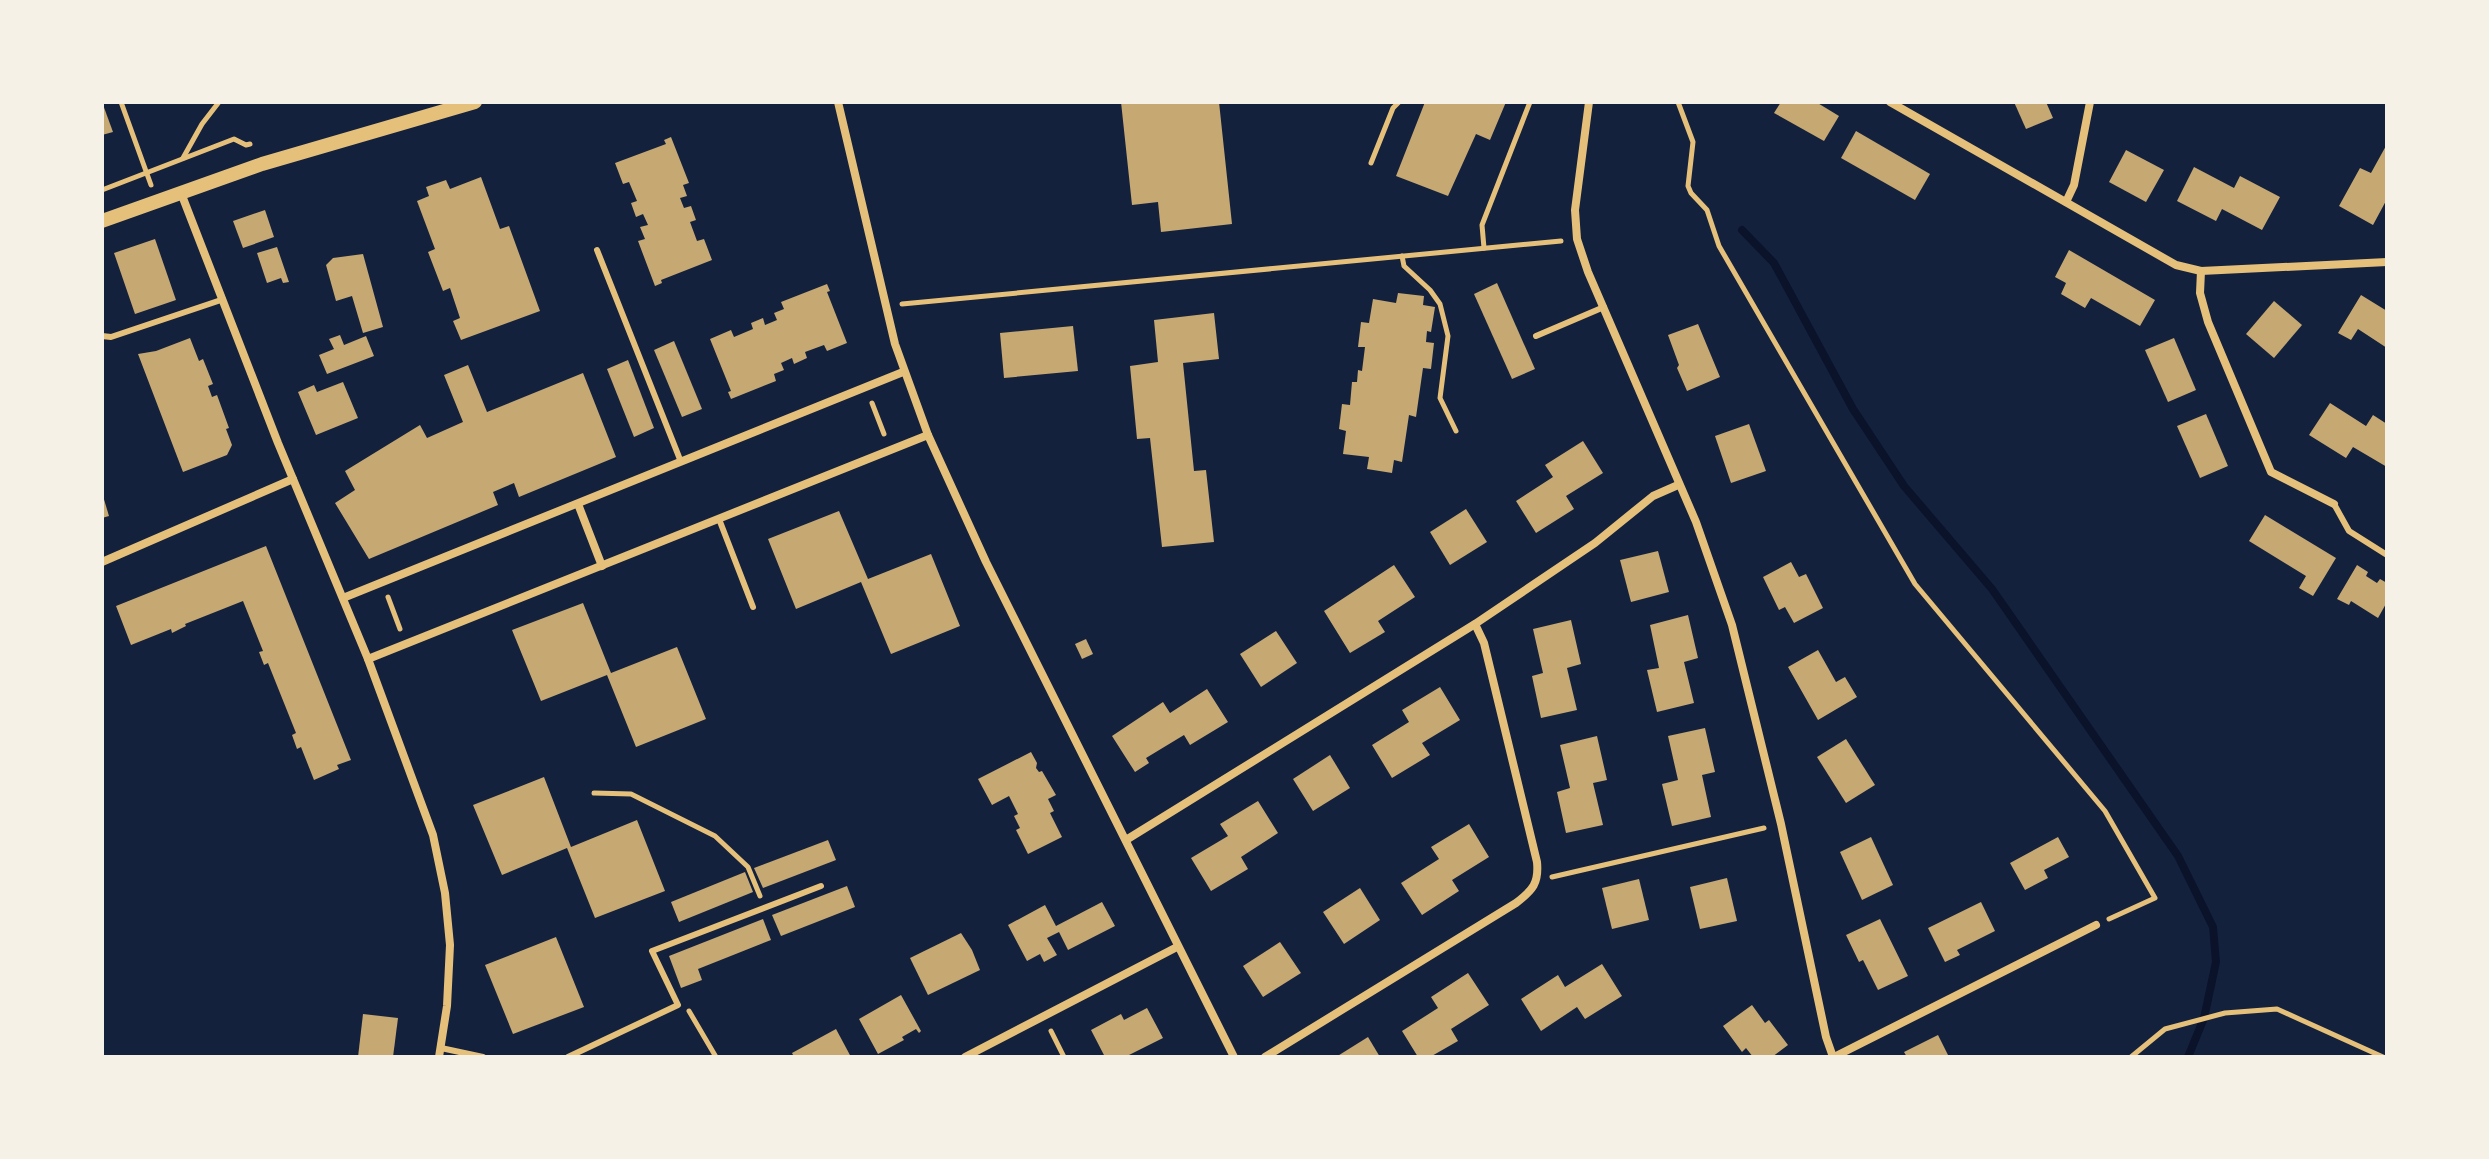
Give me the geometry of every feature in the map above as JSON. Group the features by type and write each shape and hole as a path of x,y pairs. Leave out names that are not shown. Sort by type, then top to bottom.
{"street":[{"path":"102,221 262,164 475,102"},
{"path":"838,102 885,306 903,372 928,435 986,562 1234,1057"},
{"path":"1589,102 1575,210 1577,239 1696,522 1732,625 1781,824 1826,1037 1834,1057 2096,925"},
{"path":"1890,102 2176,265 2201,271 2387,262"},
{"path":"2066,202 2074,185 2090,102"},
{"path":"181,193 221,300 368,659 426,813 445,893 450,945 447,1006 440,1052"},
{"path":"2201,271 2200,293 2208,322 2271,472 2334,504"},
{"path":"343,598 903,372"},
{"path":"368,659 928,435"},
{"path":"102,562 293,479"},
{"path":"1126,840 1475,624 1595,543 1653,496 1678,485"},
{"path":"578,504 602,566"},
{"path":"1265,1057 1516,903 1531,892 1539,879 1484,643 1475,624"},
{"path":"965,1057 1177,947"}],"lane":[{"path":"597,250 681,462"},
{"path":"102,336 111,337 221,300"},
{"path":"1536,336 1604,307"},
{"path":"2334,504 2349,531 2387,555"},
{"path":"719,519 753,607"},
{"path":"568,1057 678,1005 652,951 821,886"},
{"path":"440,1052 483,1057"}],"path":[{"path":"121,102 157,201"},
{"path":"182,159 219,102"},
{"path":"1371,163 1393,108 1399,102"},
{"path":"1484,248 1482,225 1530,102"},
{"path":"1678,102 1693,142 1694,154 1688,177 1691,193 1707,210 1719,246 1915,584 2105,811 2155,898 2096,925"},
{"path":"102,190 234,139 246,145 260,141"},
{"path":"885,306 1577,239"},
{"path":"1402,256 1404,266 1440,304 1448,336 1440,398 1456,431"},
{"path":"866,387 890,450"},
{"path":"382,582 405,644"},
{"path":"594,793 631,794 715,836 748,867 764,908"},
{"path":"1539,879 1781,824"},
{"path":"678,1005 689,1009 716,1057"},
{"path":"2131,1057 2165,1029 2216,1015 2277,1009 2383,1057"},
{"path":"1044,1016 1064,1057"}],"building":[{"path":"102,102 113,132 102,135"},
{"path":"1121,102 1219,102 1232,224 1161,232 1158,202 1132,205"},
{"path":"1425,102 1506,102 1490,140 1476,134 1448,196 1396,176"},
{"path":"1781,102 1816,102 1839,116 1824,141 1774,113"},
{"path":"2014,102 2046,102 2053,118 2026,129"},
{"path":"1856,131 1930,174 1915,200 1841,158"},
{"path":"671,137 689,183 683,185 687,196 680,198 684,208 691,206 696,220 690,222 697,241 704,239 712,260 661,280 662,283 655,286 638,241 645,239 640,227 648,225 643,214 636,217 631,203 637,201 629,182 623,184 615,163 666,144 664,140"},
{"path":"2387,144 2387,199 2373,225 2339,206 2360,168 2371,173"},
{"path":"2126,150 2164,170 2146,202 2109,182"},
{"path":"2194,167 2234,188 2240,176 2280,197 2262,230 2222,209 2216,221 2177,201"},
{"path":"481,177 500,229 509,226 540,311 461,340 453,321 460,318 450,288 443,291 428,252 435,249 417,201 429,196 426,187 446,180 450,189"},
{"path":"265,210 274,237 243,248 233,221"},
{"path":"155,239 176,300 135,314 114,253"},
{"path":"277,247 289,282 283,283 281,278 267,283 257,253"},
{"path":"2069,250 2155,300 2140,326 2091,298 2085,308 2061,294 2066,283 2055,277"},
{"path":"363,254 383,327 363,333 352,296 336,301 326,265 333,258"},
{"path":"1497,283 1535,369 1512,379 1474,294"},
{"path":"827,284 830,291 827,292 847,343 827,351 824,345 805,352 807,358 794,364 792,358 781,363 784,370 774,374 776,381 731,399 728,392 731,391 710,339 731,330 734,337 753,329 751,323 763,318 765,325 777,320 774,313 784,309 781,302"},
{"path":"1398,293 1424,296 1423,305 1435,307 1426,342 1434,343 1431,369 1423,368 1416,417 1409,415 1402,462 1394,460 1392,473 1367,469 1369,457 1343,454 1346,431 1339,429 1342,404 1350,405 1352,382 1357,382 1358,370 1362,371 1365,347 1358,347 1361,322 1369,323 1373,299 1396,303"},
{"path":"2361,295 2387,311 2387,348 2358,329 2351,340 2338,333"},
{"path":"2274,301 2302,325 2274,358 2246,334"},
{"path":"1214,313 1219,359 1183,363 1194,471 1206,470 1214,542 1162,547 1150,438 1137,439 1130,366 1158,362 1154,320"},
{"path":"1698,324 1720,377 1687,391 1668,335"},
{"path":"1073,326 1078,371 1004,378 1000,333"},
{"path":"340,335 344,345 366,336 374,356 327,374 319,355 334,349 329,339"},
{"path":"190,338 213,384 208,386 212,397 217,395 232,445 227,455 183,472 138,354 156,351"},
{"path":"2174,338 2196,390 2168,402 2145,350"},
{"path":"674,341 702,409 682,417 654,350"},
{"path":"628,360 654,428 634,437 607,369"},
{"path":"468,365 487,412 583,373 616,457 519,497 514,483 493,492 498,505 369,559 335,503 355,490 345,471 420,425 427,438 463,422 444,375"},
{"path":"343,382 358,418 316,435 298,392 314,385 317,392"},
{"path":"2330,403 2366,426 2373,415 2387,424 2387,467 2353,447 2346,458 2309,435"},
{"path":"2206,414 2228,466 2200,478 2177,426"},
{"path":"1749,424 1766,471 1731,483 1715,436"},
{"path":"1583,441 1603,473 1566,496 1574,509 1536,533 1516,501 1553,477 1545,465"},
{"path":"102,497 109,516 102,518"},
{"path":"1466,509 1487,542 1450,565 1430,532"},
{"path":"839,511 868,579 931,554 960,626 891,654 861,582 796,609 768,539"},
{"path":"2265,515 2336,558 2313,596 2299,588 2306,576 2249,541"},
{"path":"266,546 351,760 314,780 301,747 297,749 292,735 296,733 268,663 264,665 259,652 263,651 243,601 185,624 172,633 171,629 131,645 116,606"},
{"path":"1658,551 1669,592 1631,602 1620,560"},
{"path":"1791,562 1799,577 1806,574 1823,608 1794,623 1785,607 1779,610 1763,577"},
{"path":"1394,565 1415,597 1378,621 1385,632 1350,653 1324,611"},
{"path":"2357,565 2377,583 2380,579 2387,583 2387,602 2378,618 2351,601 2349,605 2337,599"},
{"path":"583,603 611,673 677,647 706,719 636,747 607,675 541,701 512,630"},
{"path":"1688,615 1698,658 1684,662 1694,703 1657,712 1647,670 1659,668 1650,625"},
{"path":"1571,620 1581,664 1567,668 1577,710 1541,718 1532,676 1543,673 1533,629"},
{"path":"1276,631 1297,663 1261,687 1240,654"},
{"path":"1086,639 1093,654 1082,659 1075,644"},
{"path":"1818,650 1836,682 1845,677 1857,697 1818,720 1788,667"},
{"path":"1440,687 1460,720 1422,743 1430,755 1392,778 1372,745 1409,722 1402,710"},
{"path":"1207,689 1228,722 1190,745 1184,735 1146,758 1149,763 1135,772 1112,736 1163,702 1170,713"},
{"path":"1705,728 1715,772 1702,775 1711,817 1672,826 1662,784 1678,780 1668,736"},
{"path":"1597,736 1607,780 1593,783 1603,825 1566,833 1557,792 1570,788 1560,745"},
{"path":"1846,739 1875,785 1846,803 1817,757"},
{"path":"1031,752 1037,763 1036,768 1042,771 1056,795 1048,799 1054,811 1050,813 1062,837 1028,854 1016,830 1020,828 1014,816 1018,814 1009,796 992,805 978,779"},
{"path":"1330,755 1350,788 1313,811 1293,779"},
{"path":"544,777 571,847 637,820 665,891 595,918 567,848 502,875 473,805"},
{"path":"1258,801 1278,833 1241,857 1248,869 1211,891 1191,858 1228,836 1220,824"},
{"path":"1469,824 1489,857 1452,880 1459,891 1422,915 1401,883 1439,859 1431,847"},
{"path":"1871,837 1893,885 1862,900 1840,852"},
{"path":"2058,837 2069,857 2044,870 2048,878 2025,890 2010,863"},
{"path":"828,840 836,860 763,888 754,868"},
{"path":"745,872 753,892 679,922 671,902"},
{"path":"1727,878 1737,921 1700,929 1690,887"},
{"path":"1639,879 1649,920 1612,929 1602,888"},
{"path":"847,886 855,907 781,936 772,915"},
{"path":"1360,888 1380,920 1344,944 1323,912"},
{"path":"1102,902 1115,926 1068,950 1059,932 1047,938 1057,955 1044,962 1040,954 1027,961 1008,925 1045,905 1056,926"},
{"path":"1981,902 1995,931 1957,950 1960,955 1945,962 1928,928"},
{"path":"763,919 771,940 698,969 702,980 681,988 669,956"},
{"path":"1880,919 1908,976 1878,990 1846,935"},
{"path":"961,933 980,970 928,995 910,958"},
{"path":"556,937 584,1007 513,1034 485,965"},
{"path":"1280,942 1301,973 1263,997 1243,966"},
{"path":"1602,964 1622,996 1585,1019 1577,1007 1541,1031 1521,999 1558,975 1565,987"},
{"path":"1468,973 1489,1005 1451,1029 1458,1041 1430,1057 1418,1057 1402,1031 1438,1008 1431,997"},
{"path":"901,995 921,1031 919,1033 916,1029 902,1037 904,1040 878,1054 859,1019"},
{"path":"1752,1005 1765,1023 1769,1020 1788,1045 1772,1057 1753,1057 1746,1048 1742,1052 1723,1026"},
{"path":"1147,1008 1163,1038 1125,1057 1105,1057 1091,1030 1121,1014 1124,1020"},
{"path":"363,1014 398,1018 393,1057 358,1057"},
{"path":"836,1029 851,1057 794,1057 792,1053"},
{"path":"1938,1035 1949,1057 1907,1057 1904,1052"},
{"path":"1368,1037 1380,1057 1336,1057"}],"waterway":[{"path":"1742,230 1774,263 1853,409 1904,486 1992,589 2178,856 2213,927 2216,962 2204,1018 2188,1057"}]}
